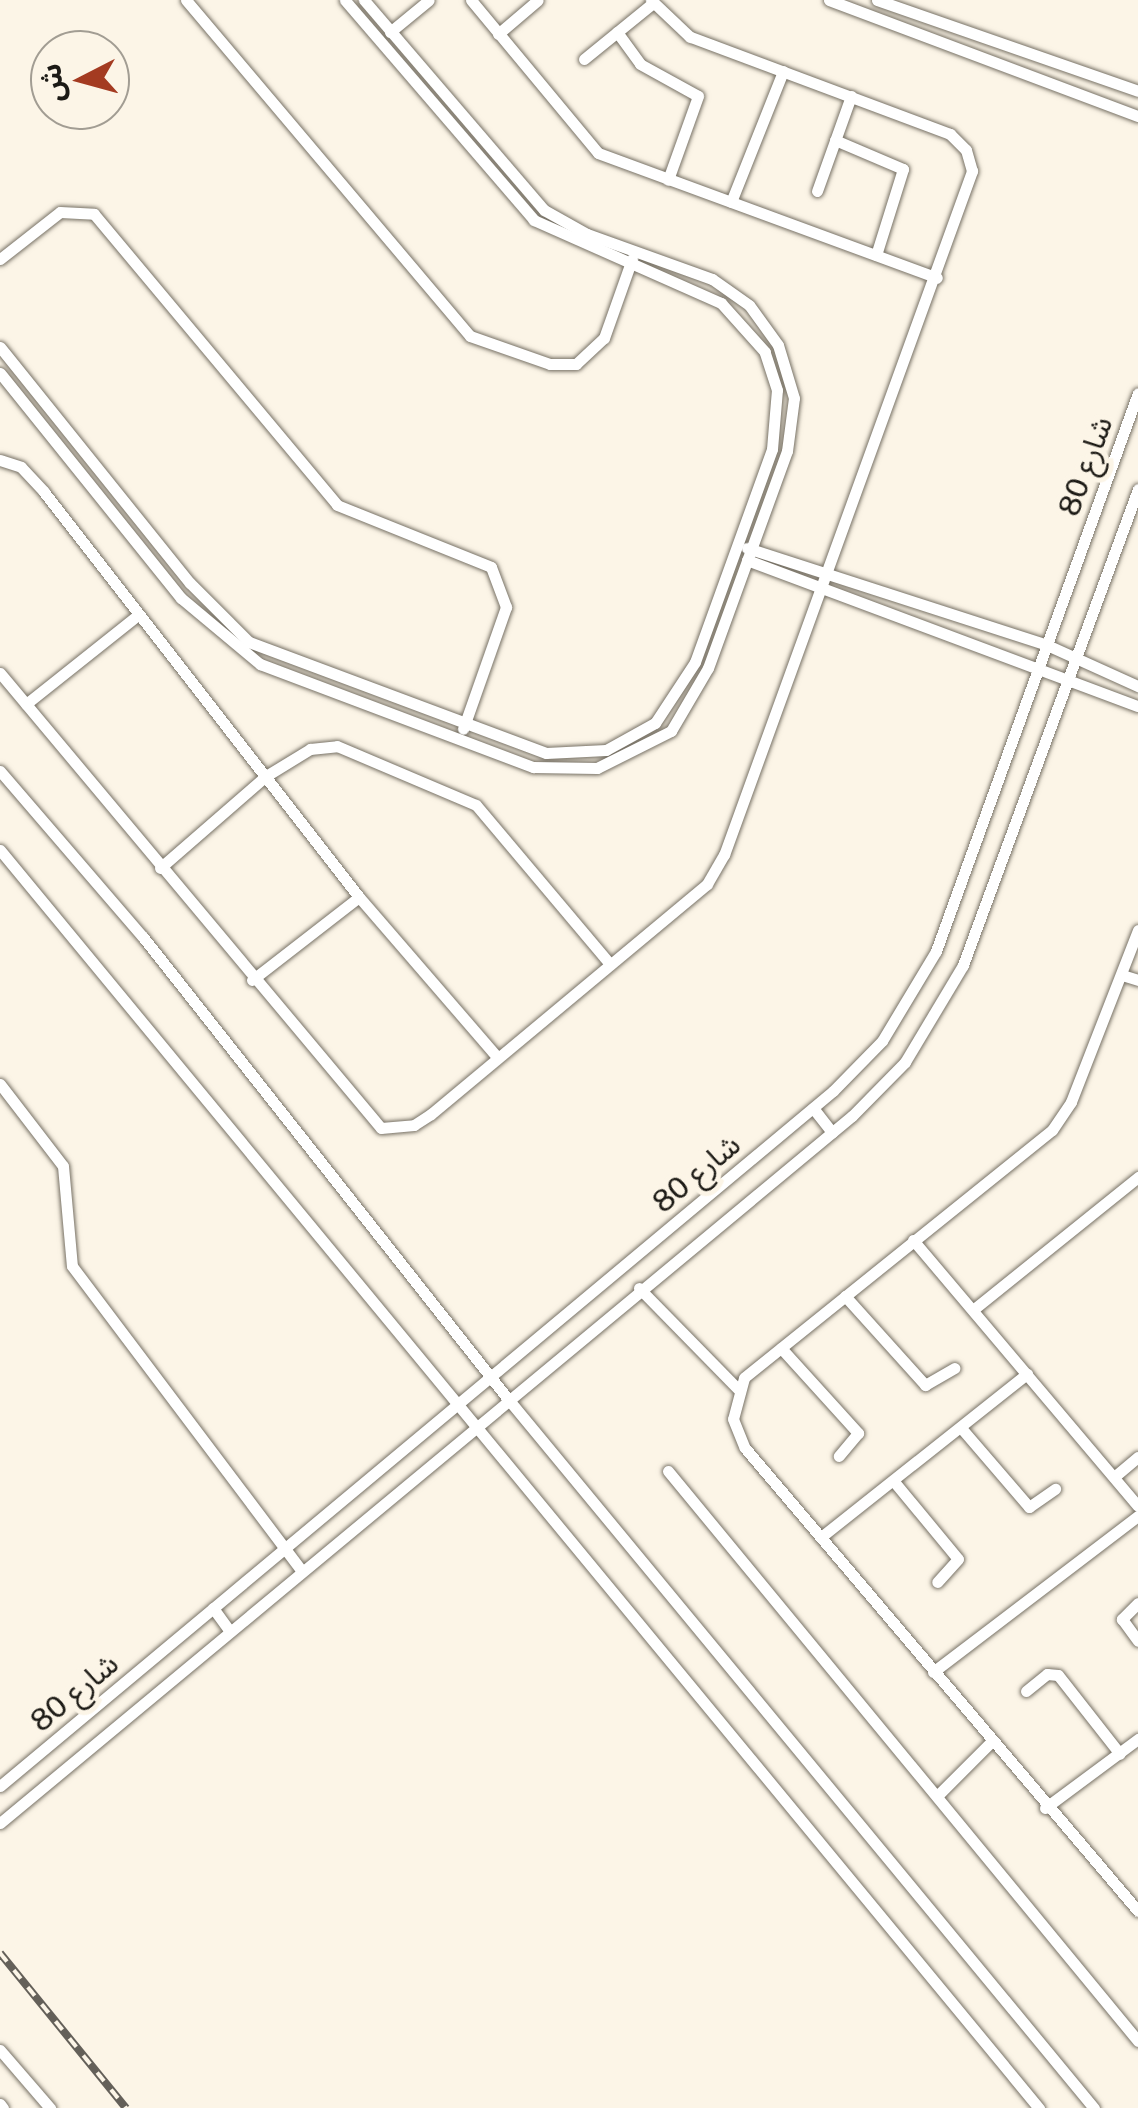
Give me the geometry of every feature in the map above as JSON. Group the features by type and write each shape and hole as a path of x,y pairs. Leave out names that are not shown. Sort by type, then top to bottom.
{"street":[{"path":"186,0 470,336 550,364 576,364 604,338 636,250"},
{"path":"0,346 233,630 273,655 464,726 566,755 606,750 638,736 684,683 736,550 777,430 773,370 755,334 721,303 555,234 515,204 345,0"},
{"path":"0,374 181,598 224,640 260,664 534,768 570,771 621,760 654,743 696,696 752,556 792,434 789,371 764,322 732,290 544,210 364,0"},
{"path":"390,32 430,0"},
{"path":"471,0 589,147 668,180 937,278"},
{"path":"498,34 538,0"},
{"path":"829,0 1138,116"},
{"path":"876,0 1138,91"},
{"path":"0,673 252,980 381,1128 414,1125 610,964 716,870 971,182 966,150 940,129 690,37 652,1 584,59"},
{"path":"617,32 640,64 698,94 668,180"},
{"path":"731,202 782,71"},
{"path":"817,190 852,96"},
{"path":"836,140 903,168 876,256"},
{"path":"0,259 60,212 94,214 336,504 491,567 506,606 460,741"},
{"name":"شارع 80","path":"0,1786 813,1108 882,1042 921,983 1138,393"},
{"path":"0,460 21,467 44,492 359,897 497,1058"},
{"name":"شارع 80","path":"0,1823 832,1132 904,1062 946,999 1078,658 1138,489"},
{"path":"736,550 1047,645 1138,686"},
{"path":"752,556 818,592 1040,665 1138,706"},
{"path":"26,704 138,615"},
{"path":"160,868 266,776 310,749 338,746 463,797 488,815 610,964"},
{"path":"0,771 143,937 508,1399 1094,2108"},
{"path":"0,850 1040,2108"},
{"path":"252,980 359,897"},
{"path":"1138,930 1063,1117 780,1348 738,1388 737,1434 1045,1808 1138,1912"},
{"path":"1122,974 1138,980"},
{"path":"0,1084 63,1166 72,1266 302,1570"},
{"path":"813,1108 832,1132"},
{"path":"974,1309 1138,1177"},
{"path":"914,1240 1138,1506"},
{"path":"640,1288 738,1388"},
{"path":"844,1296 925,1385 954,1368"},
{"path":"780,1348 858,1433 839,1456"},
{"path":"821,1538 896,1484 1027,1374"},
{"path":"962,1429 1029,1506 1056,1489"},
{"path":"1114,1476 1138,1457"},
{"path":"668,1471 939,1794 1138,2040"},
{"path":"896,1484 958,1560 937,1582"},
{"path":"933,1672 1138,1516"},
{"path":"1138,1603 1122,1618 1138,1641"},
{"path":"213,1608 230,1631"},
{"path":"1026,1691 1047,1674 1058,1674 1120,1754"},
{"path":"1045,1808 1138,1739"},
{"path":"939,1794 991,1742"},
{"path":"0,2050 50,2108"}],"railway":[{"path":"0,1953 126,2108"}]}
